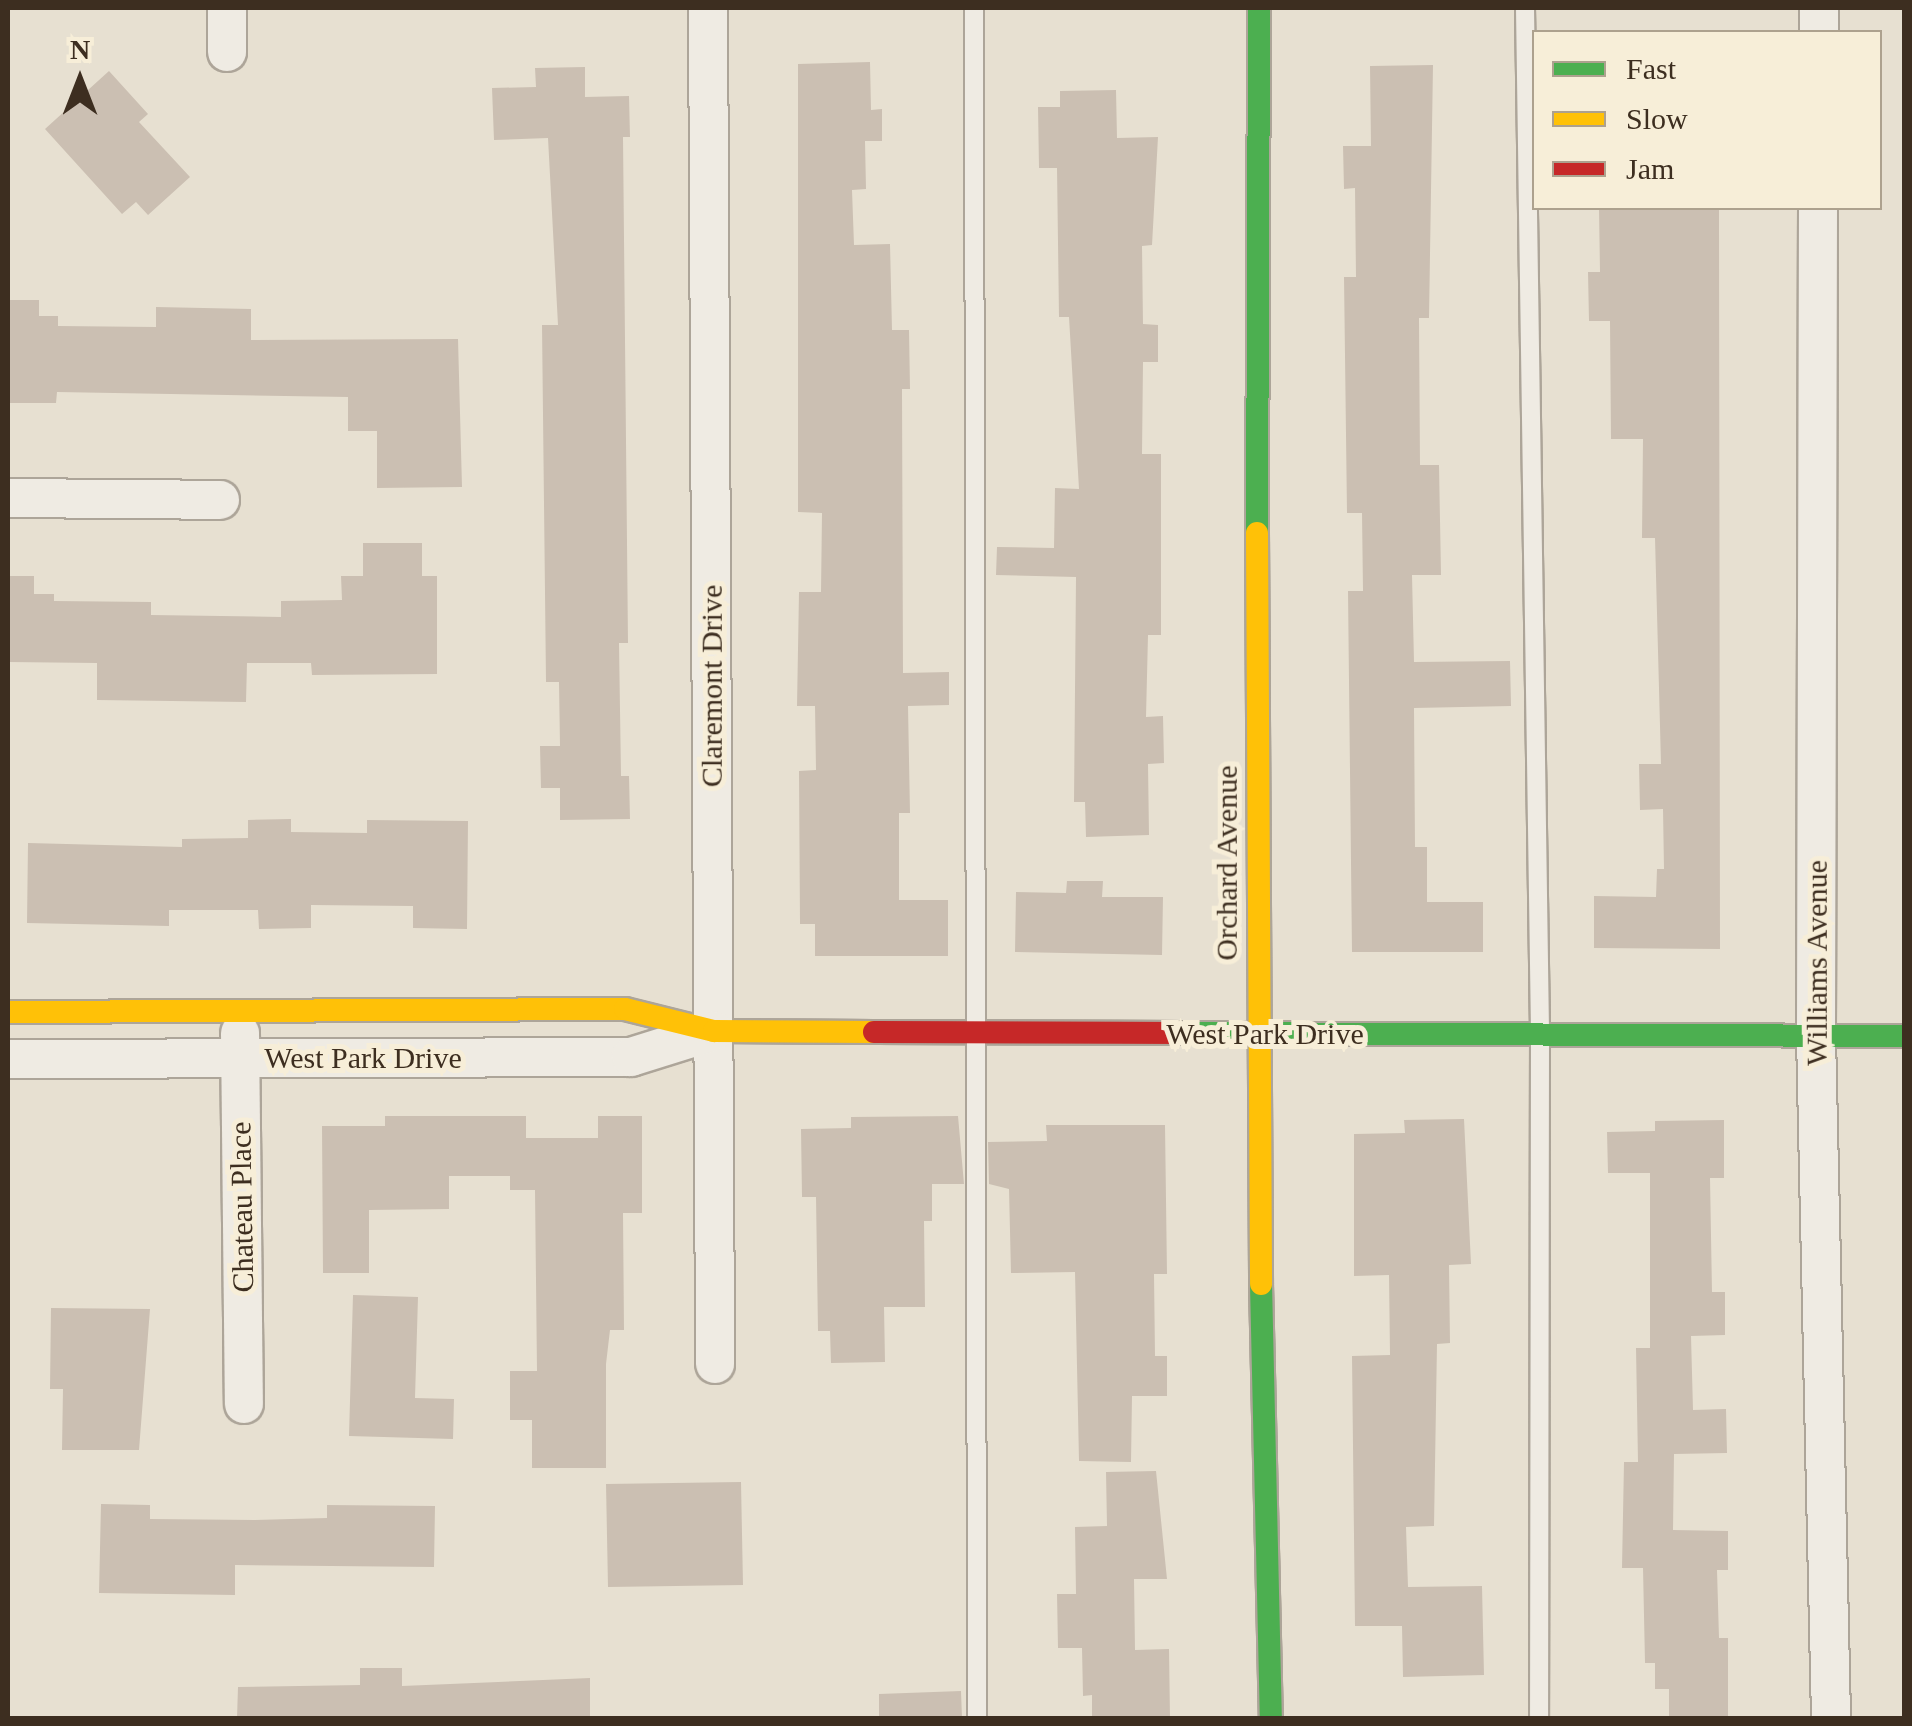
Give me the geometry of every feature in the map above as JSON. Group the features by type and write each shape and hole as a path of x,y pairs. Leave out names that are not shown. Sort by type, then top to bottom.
{"street":[{"path":"227,8 227,52"},
{"name":"Claremont Drive","path":"708,8 715,1364"},
{"name":"Orchard Avenue","path":"1260,8 1256,1034 1271,1718"},
{"name":"Williams Avenue","path":"1818,210 1816,1036 1830,1718"},
{"path":"8,498 220,500"},
{"name":"West Park Drive","path":"8,1012 624,1009 714,1031 1904,1036"},
{"name":"Chateau Place","path":"240,1011 244,1404"},
{"name":"West Park Drive","path":"8,1059 631,1057 714,1031"}],"lane":[{"path":"974,8 977,1718"},
{"path":"1525,8 1540,1034 1540,1718"}],"building":[{"path":"870,62 871,110 882,109 882,141 865,141 866,189 852,190 854,245 890,244 892,330 909,330 910,389 902,389 903,673 949,672 949,705 908,706 910,813 899,813 899,900 948,900 948,956 815,956 815,924 800,924 799,771 816,770 815,706 797,706 799,592 821,592 822,513 798,512 798,64"},
{"path":"1433,65 1429,318 1419,318 1420,465 1439,465 1441,575 1412,575 1414,662 1510,661 1511,706 1414,708 1415,847 1427,847 1427,902 1483,902 1483,952 1352,952 1348,591 1363,591 1362,513 1347,513 1344,277 1356,277 1355,188 1344,189 1343,146 1371,146 1370,66"},
{"path":"585,67 585,97 629,96 630,137 623,137 628,643 619,643 621,776 629,776 630,819 560,820 560,788 541,788 540,746 560,746 559,682 546,682 542,325 558,325 548,138 494,140 492,88 536,87 535,68"},
{"path":"109,71 148,114 139,122 190,177 148,215 136,202 122,214 45,129"},
{"path":"1116,90 1117,138 1158,137 1152,245 1142,246 1143,324 1158,325 1158,362 1143,362 1142,454 1161,454 1161,635 1148,635 1146,717 1163,716 1164,763 1148,764 1149,835 1086,837 1085,802 1074,802 1076,577 996,575 997,547 1054,548 1055,488 1079,489 1069,317 1059,317 1057,168 1039,168 1038,107 1060,107 1060,91"},
{"path":"1599,210 1719,210 1720,949 1594,948 1594,896 1656,897 1657,869 1664,869 1663,809 1640,810 1639,764 1661,764 1655,538 1642,538 1643,439 1611,439 1610,321 1589,321 1588,272 1600,272"},
{"path":"8,300 39,300 39,316 58,316 58,326 156,327 156,307 251,309 251,340 458,339 462,487 377,488 377,431 348,431 348,397 57,392 56,403 8,403"},
{"path":"363,543 422,543 422,576 437,576 437,674 312,675 311,663 247,663 246,702 97,700 97,663 8,662 8,576 34,576 34,594 54,594 54,601 151,602 151,615 281,617 281,601 342,600 341,576 363,576"},
{"path":"291,819 291,832 367,833 367,820 468,821 467,929 413,928 413,906 311,905 311,928 259,929 258,910 169,910 169,926 27,923 28,843 182,847 182,839 248,838 248,820"},
{"path":"1067,881 1103,881 1102,897 1163,897 1162,955 1015,952 1016,892 1066,893"},
{"path":"385,1116 526,1116 526,1138 598,1138 598,1116 642,1116 642,1213 623,1213 624,1330 610,1330 606,1364 606,1468 532,1468 532,1420 510,1420 510,1371 537,1371 535,1190 510,1190 510,1176 449,1176 449,1209 369,1210 369,1273 323,1273 322,1126 385,1126"},
{"path":"958,1116 964,1184 932,1184 932,1221 924,1221 925,1307 884,1307 885,1362 831,1363 830,1331 818,1331 816,1197 802,1197 801,1129 851,1128 851,1117"},
{"path":"1464,1119 1471,1264 1449,1265 1450,1343 1437,1344 1434,1526 1406,1527 1408,1587 1482,1586 1484,1675 1403,1677 1402,1626 1355,1626 1352,1356 1390,1355 1389,1275 1354,1276 1354,1134 1405,1133 1404,1120"},
{"path":"1724,1120 1724,1178 1710,1178 1712,1292 1725,1292 1725,1335 1691,1336 1693,1410 1726,1409 1727,1453 1674,1454 1673,1530 1728,1531 1728,1570 1717,1570 1719,1638 1728,1638 1728,1718 1669,1718 1669,1689 1655,1689 1655,1663 1645,1663 1643,1568 1622,1568 1624,1462 1638,1462 1636,1348 1650,1348 1650,1173 1608,1173 1607,1132 1655,1131 1655,1121"},
{"path":"1046,1125 1165,1125 1167,1274 1154,1274 1155,1356 1167,1356 1167,1396 1132,1396 1131,1462 1079,1461 1075,1272 1011,1273 1009,1189 989,1184 988,1142 1047,1141"},
{"path":"353,1295 418,1297 415,1398 454,1399 453,1439 349,1436"},
{"path":"51,1308 150,1309 139,1450 62,1450 63,1389 50,1389"},
{"path":"1156,1471 1167,1579 1134,1579 1135,1650 1169,1649 1170,1718 1092,1718 1092,1695 1083,1696 1082,1648 1058,1648 1057,1594 1076,1594 1075,1527 1107,1526 1106,1472"},
{"path":"741,1482 743,1585 608,1587 606,1484"},
{"path":"101,1504 150,1505 150,1519 255,1520 327,1518 327,1505 435,1506 434,1567 235,1565 235,1595 99,1593"},
{"path":"360,1668 402,1668 402,1686 590,1678 590,1718 237,1718 238,1687 360,1685"},
{"path":"961,1691 962,1718 879,1718 879,1694"}],"traffic: fast":[{"path":"1257,533 1259,8"},
{"path":"1185,1033 1904,1036"},
{"path":"1261,1284 1271,1718"}],"traffic: slow":[{"path":"1257,533 1261,1284"},
{"path":"8,1012 625,1009 714,1031 874,1032"}],"traffic: jam":[{"path":"874,1032 1185,1033"}]}
